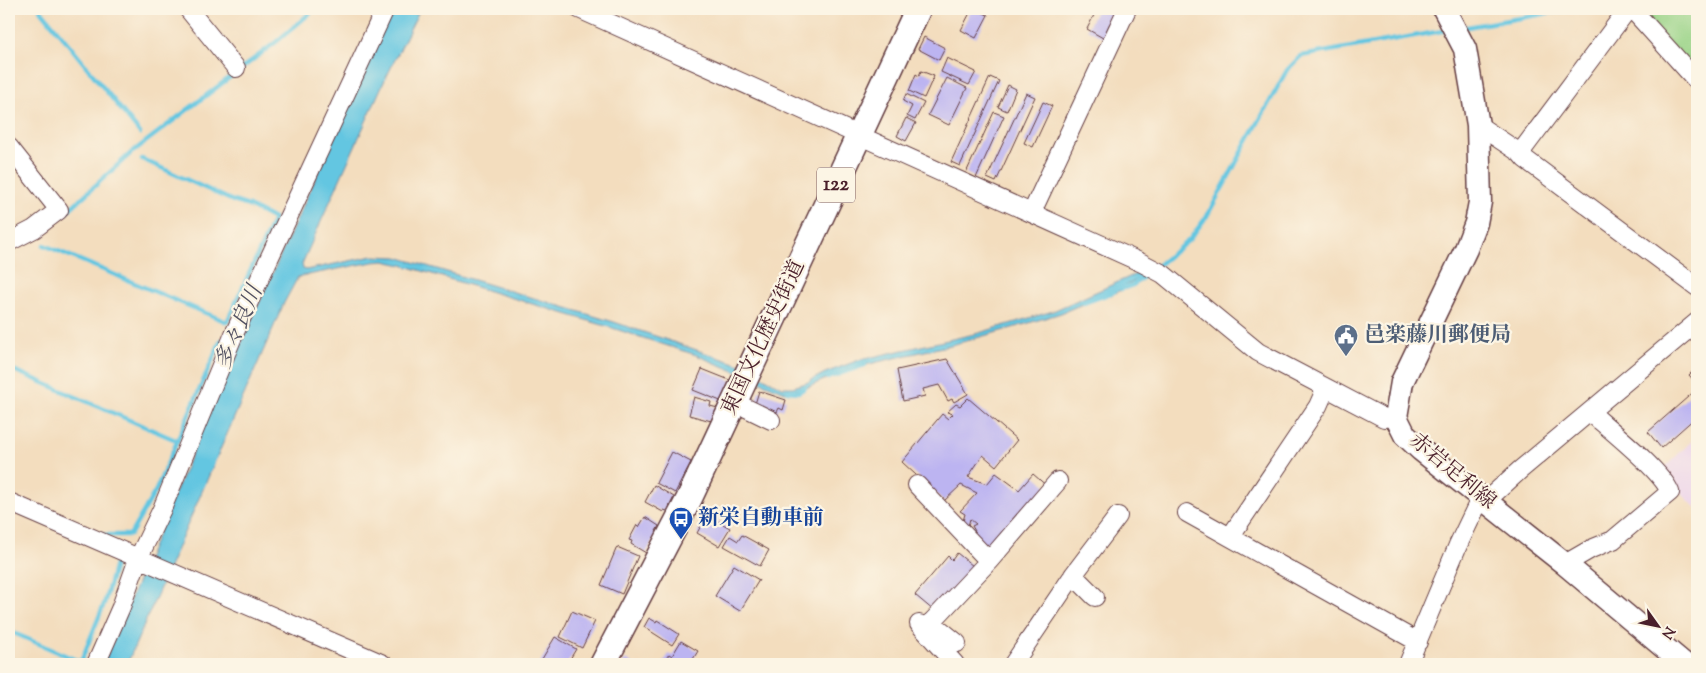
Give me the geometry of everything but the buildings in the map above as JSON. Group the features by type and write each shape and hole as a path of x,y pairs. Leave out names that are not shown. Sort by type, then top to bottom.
{"highway":[{"name":"東国文化歴史街道","path":"603,664 682,513 918,9"}],"main road":[{"name":"赤岩足利線","path":"1444,9 1465,49 1478,125 1480,202 1476,223 1466,249 1402,382 1396,418 1405,435 1421,450 1565,564 1684,664"}],"street":[{"path":"188,9 236,68"},
{"path":"96,664 234,334 385,9"},
{"path":"579,9 860,134 1142,263 1163,274 1258,352 1384,418 1396,418"},
{"path":"1032,212 1127,9"},
{"path":"1520,153 1630,9 1697,81"},
{"path":"1478,125 1520,153 1525,159 1697,287"},
{"path":"9,148 59,210 34,229 9,242"},
{"path":"1408,664 1458,545 1484,499 1697,322"},
{"path":"1230,537 1318,406 1326,388"},
{"path":"734,402 771,420"},
{"path":"1565,564 1591,549 1613,540 1670,492 1667,484 1637,454 1590,412"},
{"path":"925,625 989,561 1058,480"},
{"path":"917,485 989,561"},
{"path":"9,502 383,664"},
{"path":"1187,513 1418,642"},
{"path":"1013,664 1073,575 1118,516"},
{"path":"1073,575 1095,597"},
{"path":"925,625 957,643"},
{"path":"925,625 955,664"}],"shaded area":[{"path":"1697,436 1697,509 1662,470"}],"green space":[{"path":"1632,9 1697,9 1697,81"}],"water":[{"path":"392,9 420,9 381,88 302,264 303,269 306,270 373,256 397,257 614,322 741,365 782,387 793,387 806,383 825,373 859,360 979,333 1053,311 1145,270 1150,273 1111,295 1109,293 1061,313 955,344 848,369 804,389 785,392 696,355 402,265 384,261 373,262 298,277 284,303 127,664 103,664 200,434"}],"waterway":[{"path":"40,9 140,133"},
{"path":"63,215 131,153 276,42 315,9"},
{"path":"1461,28 1573,9"},
{"path":"1157,266 1189,240 1207,216 1287,70 1301,56 1448,30"},
{"name":"多々良川","path":"44,245 227,322 274,219 142,159"},
{"path":"1122,289 1133,285 1147,274"},
{"path":"1084,303 1114,292"},
{"name":"多々良川","path":"103,535 130,535 156,490 221,340"},
{"path":"828,378 865,365"},
{"path":"9,368 178,441"},
{"path":"788,391 798,392 805,388"},
{"path":"80,664 104,604 115,564"},
{"path":"9,631 81,662"}],"place":[{"name":"邑楽藤川郵便局","path":"1346,357"},
{"name":"新栄自動車前","path":"681,540"}]}
